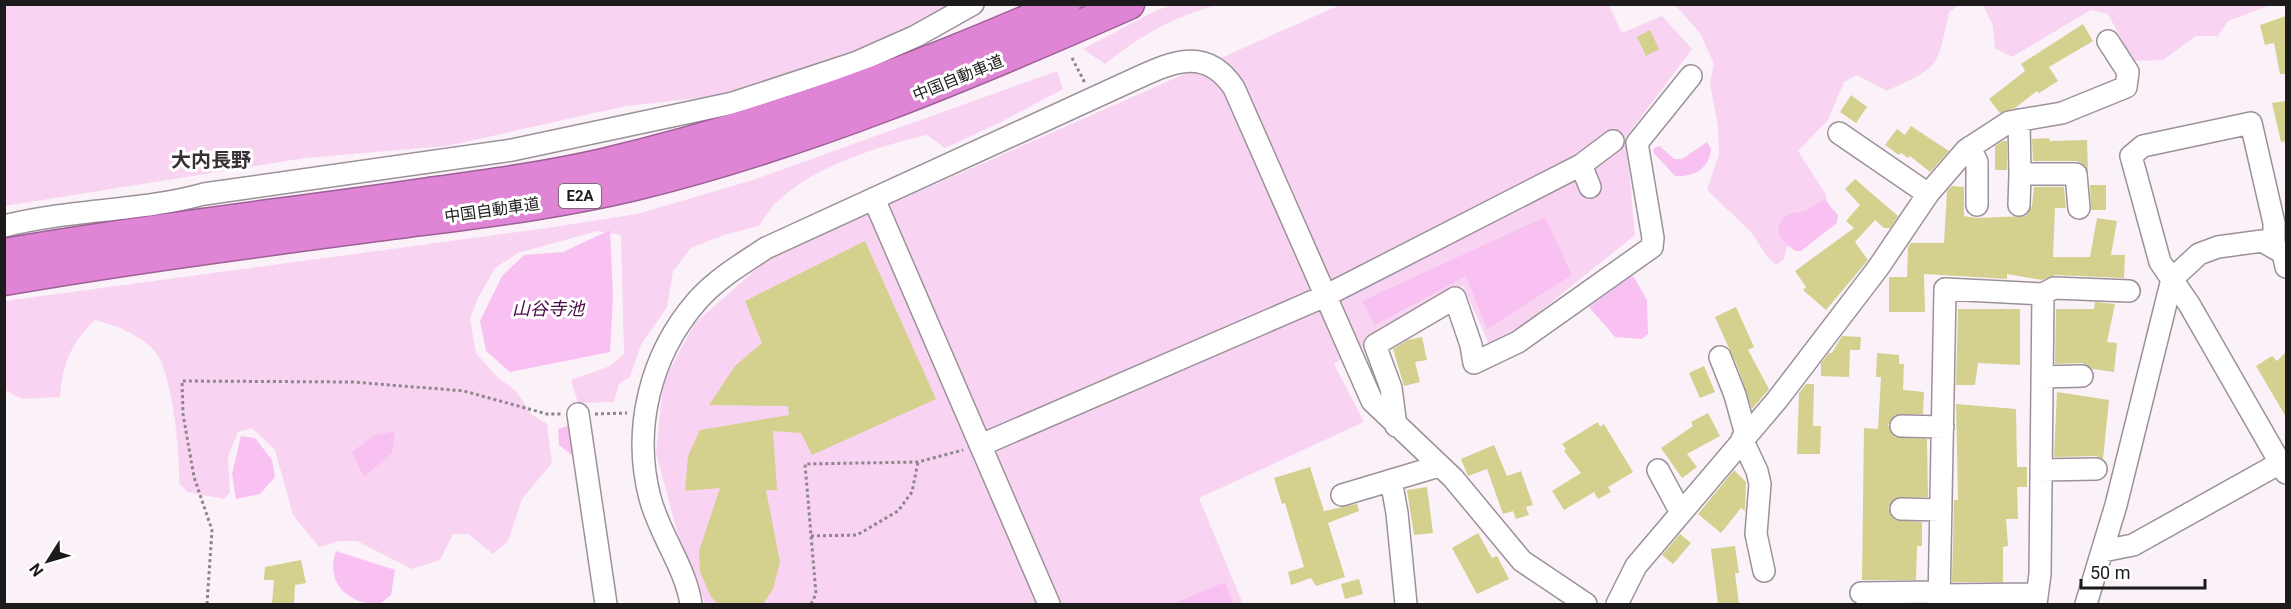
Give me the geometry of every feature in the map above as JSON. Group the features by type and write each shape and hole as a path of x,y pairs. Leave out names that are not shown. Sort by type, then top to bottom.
{"highway":[{"name":"中国自動車道","path":"4,254 105,236 411,196 600,164 709,136 853,92 1065,4"},
{"name":"中国自動車道","path":"4,280 203,249 536,205 634,185 732,158 862,116 988,67 1129,4"}],"street":[{"path":"4,226 84,211 165,205 204,194 512,150 733,103 855,63 916,36 973,4"},
{"path":"1617,604 1636,566 1680,511 1777,400 1878,268 1928,194 1970,147 2009,122 2062,113 2126,87 2128,72 2108,41"},
{"path":"691,604 682,570 663,537 650,499 643,467 644,412 651,380 672,334 697,300 725,275 766,248 1167,64 1187,61 1208,64 1224,73 1234,88 1372,401 1439,466 1522,561 1586,604"},
{"path":"1396,426 1391,388 1375,345 1455,298 1471,345 1474,363 1518,342 1652,247 1653,238 1637,143 1691,76"},
{"path":"2019,120 2019,205"},
{"path":"2103,551 2133,545 2283,468 2155,247 2131,156 2143,146 2251,123 2274,223 2274,246"},
{"path":"1839,133 1873,145 1928,194"},
{"path":"981,445 1325,296 1581,165 1613,141"},
{"path":"1970,147 1977,162 1977,205"},
{"path":"1581,165 1590,187"},
{"path":"2020,174 2076,174 2079,208"},
{"path":"874,200 1049,604"},
{"path":"2086,604 2103,551 2172,279 2199,254 2218,247 2262,241 2283,253 2286,267"},
{"path":"1939,597 1945,289 2043,294 2054,288 2129,291"},
{"path":"1861,593 2036,599 2040,574 2043,294"},
{"path":"1720,357 1735,395 1744,437 1760,484 1756,534 1764,571"},
{"path":"2042,377 2082,376"},
{"path":"578,414 606,604"},
{"path":"1902,426 1942,427"},
{"path":"1342,495 1439,466"},
{"path":"2041,470 2096,469"},
{"path":"1658,470 1680,511"},
{"path":"1391,480 1398,513 1406,604"},
{"path":"1901,509 1941,510"}],"path":[{"path":"1072,58 1093,99"},
{"path":"207,604 212,530 194,477 183,414 182,381 365,383 464,391 547,414 644,412"},
{"path":"811,604 816,594 805,464 918,462 981,445"},
{"path":"811,536 857,535 898,511 912,492 918,462"}],"shaded area":[{"path":"5,5 950,5 862,51 727,95 626,106 447,146 305,158 5,206"},
{"path":"1173,5 1217,5 1186,15 1158,28 1105,64 1083,49 1157,10"},
{"path":"1340,5 1609,5 1622,33 1662,16 1692,49 1626,137 1635,235 1528,321 1489,344 1463,286 1334,364 1364,422 1199,498 1243,604 705,604 680,542 656,453 663,383 694,324 769,258"},
{"path":"1675,5 1959,5 1949,12 1942,45 1933,64 1927,70 1887,91 1857,75 1844,82 1828,120 1798,151 1825,193 1833,223 1808,241 1787,247 1784,259 1776,265 1766,255 1751,232 1707,190 1719,154 1718,126 1710,83 1714,64 1700,33"},
{"path":"1983,5 2271,5 2228,21 2218,36 2196,36 2163,60 2133,61 2108,14 2091,10 2012,57 1995,48 1993,26"},
{"path":"1057,71 1063,89 1001,122 945,148 927,135 848,159 829,167 794,188 776,203 759,226 724,235 691,248 673,271 667,307 641,345 630,377 619,384 614,402 578,403 571,380 610,366 624,354 621,235 597,231 518,253 495,268 478,298 470,319 476,353 497,377 516,391 531,414 547,424 552,463 522,499 508,541 493,554 468,534 453,534 440,560 412,569 357,541 339,541 319,547 293,515 275,450 252,428 238,432 228,457 230,492 224,499 187,492 179,483 172,399 163,367 158,356 146,343 130,332 112,325 95,320 80,336 66,364 60,397 22,399 5,390 5,301 637,214 753,180"}],"water":[{"path":"1707,142 1711,149 1707,162 1704,167 1688,175 1675,176 1653,152 1654,148 1660,146 1674,159 1682,159"},
{"path":"1824,199 1838,215 1837,223 1801,251 1795,251 1780,237 1778,225 1788,214 1806,211"},
{"path":"1545,217 1572,275 1487,329 1466,276 1375,325 1362,301"},
{"name":"山谷寺池","path":"610,230 613,296 610,352 510,372 486,351 480,321 502,276 524,255 563,252"},
{"path":"1630,277 1634,277 1647,300 1648,334 1642,339 1615,337 1589,307"},
{"path":"576,423 577,459 559,445 558,429"},
{"path":"395,431 392,453 364,477 352,452 373,436"},
{"path":"241,436 255,438 272,460 275,477 260,494 236,499 232,474"},
{"path":"336,551 395,570 391,595 380,604 358,601 349,596 342,590 334,573 333,563"},
{"path":"1225,582 1233,604 1172,604"}],"building":[{"path":"2286,16 2286,74 2280,74 2274,43 2265,45 2260,25"},
{"path":"2083,24 2093,41 2049,67 2058,81 2039,93 2037,91 2015,108 2000,113 1989,99 2025,71 2021,64"},
{"path":"1650,30 1659,49 1646,56 1637,37"},
{"path":"1851,95 1867,107 1856,123 1840,112"},
{"path":"2286,101 2286,141 2281,142 2272,103"},
{"path":"1911,126 1949,151 1930,172 1910,156 1908,158 1901,153 1899,155 1885,145 1897,129 1905,135"},
{"path":"2049,138 2050,141 2087,140 2088,172 2082,163 2077,161 2033,161 2032,139"},
{"path":"2007,141 2007,170 1995,170 1995,146"},
{"path":"1855,179 1898,216 1890,228 1884,228 1875,220 1855,242 1868,260 1826,310 1803,290 1806,287 1795,271 1854,228 1846,221 1860,205 1845,189"},
{"path":"2090,185 2106,185 2106,210 2091,210"},
{"path":"1952,186 1964,187 1964,216 1976,218 2026,216 2032,206 2034,187 2064,187 2066,208 2055,208 2053,257 2090,257 2097,218 2117,221 2111,255 2125,255 2124,278 2055,275 2042,280 2007,274 2007,279 1924,274 1925,312 1889,312 1889,277 1907,277 1908,247 1911,243 1944,243 1947,191"},
{"path":"865,241 936,399 812,455 801,433 773,431 777,490 766,490 780,562 773,589 763,604 718,604 711,597 700,572 699,551 720,488 685,491 688,456 700,430 789,415 788,406 709,405 735,366 762,343 745,301"},
{"path":"2095,302 2115,304 2107,342 2117,343 2114,372 2093,369 2082,363 2055,364 2056,309 2094,309"},
{"path":"1736,307 1754,347 1748,350 1769,389 1752,409 1738,368 1715,317"},
{"path":"1958,309 2020,309 2020,365 1978,363 1975,385 1956,385"},
{"path":"1842,336 1861,337 1860,350 1850,350 1849,377 1821,376 1821,363 1829,353 1832,353"},
{"path":"1422,337 1427,360 1415,362 1420,382 1404,386 1393,349 1408,340"},
{"path":"2286,352 2286,417 2256,366 2272,356 2277,361"},
{"path":"1877,353 1899,355 1899,364 1904,364 1903,390 1924,392 1923,414 1895,415 1888,425 1895,437 1927,439 1928,497 1895,498 1888,508 1895,520 1922,522 1922,546 1917,546 1916,580 1862,580 1864,428 1878,429 1881,377 1876,377"},
{"path":"1704,366 1715,392 1700,398 1689,373"},
{"path":"1806,384 1814,384 1813,426 1821,426 1820,454 1797,454 1799,393"},
{"path":"2057,392 2109,400 2103,459 2096,456 2054,457"},
{"path":"1956,404 2016,409 2017,467 2027,467 2027,487 2017,487 2018,519 2006,519 2008,546 2003,547 2003,582 1952,582 1954,500 1958,500"},
{"path":"1708,413 1720,436 1687,454 1697,467 1682,478 1661,448 1693,426 1691,422"},
{"path":"1598,422 1600,427 1604,424 1633,472 1608,487 1611,492 1598,499 1594,492 1564,510 1552,491 1581,473 1564,451 1566,449 1562,444"},
{"path":"1494,445 1507,476 1521,471 1533,505 1526,507 1529,515 1516,519 1513,511 1503,514 1487,469 1468,476 1461,459"},
{"path":"1310,467 1324,511 1357,504 1359,511 1328,523 1345,577 1316,586 1311,578 1291,585 1288,572 1304,567 1285,503 1282,504 1274,478"},
{"path":"1734,470 1746,482 1745,511 1741,508 1721,533 1698,514"},
{"path":"1427,487 1433,533 1414,535 1407,490"},
{"path":"1478,533 1492,558 1497,556 1509,579 1477,594 1452,548"},
{"path":"1680,534 1691,543 1673,564 1662,555"},
{"path":"1735,546 1739,573 1735,573 1739,604 1718,604 1711,549"},
{"path":"301,560 306,583 295,585 294,604 272,604 274,580 264,580 265,567"},
{"path":"1359,579 1363,594 1345,599 1341,584"}],"district":[{"name":"大内長野","path":"211,160"}]}
